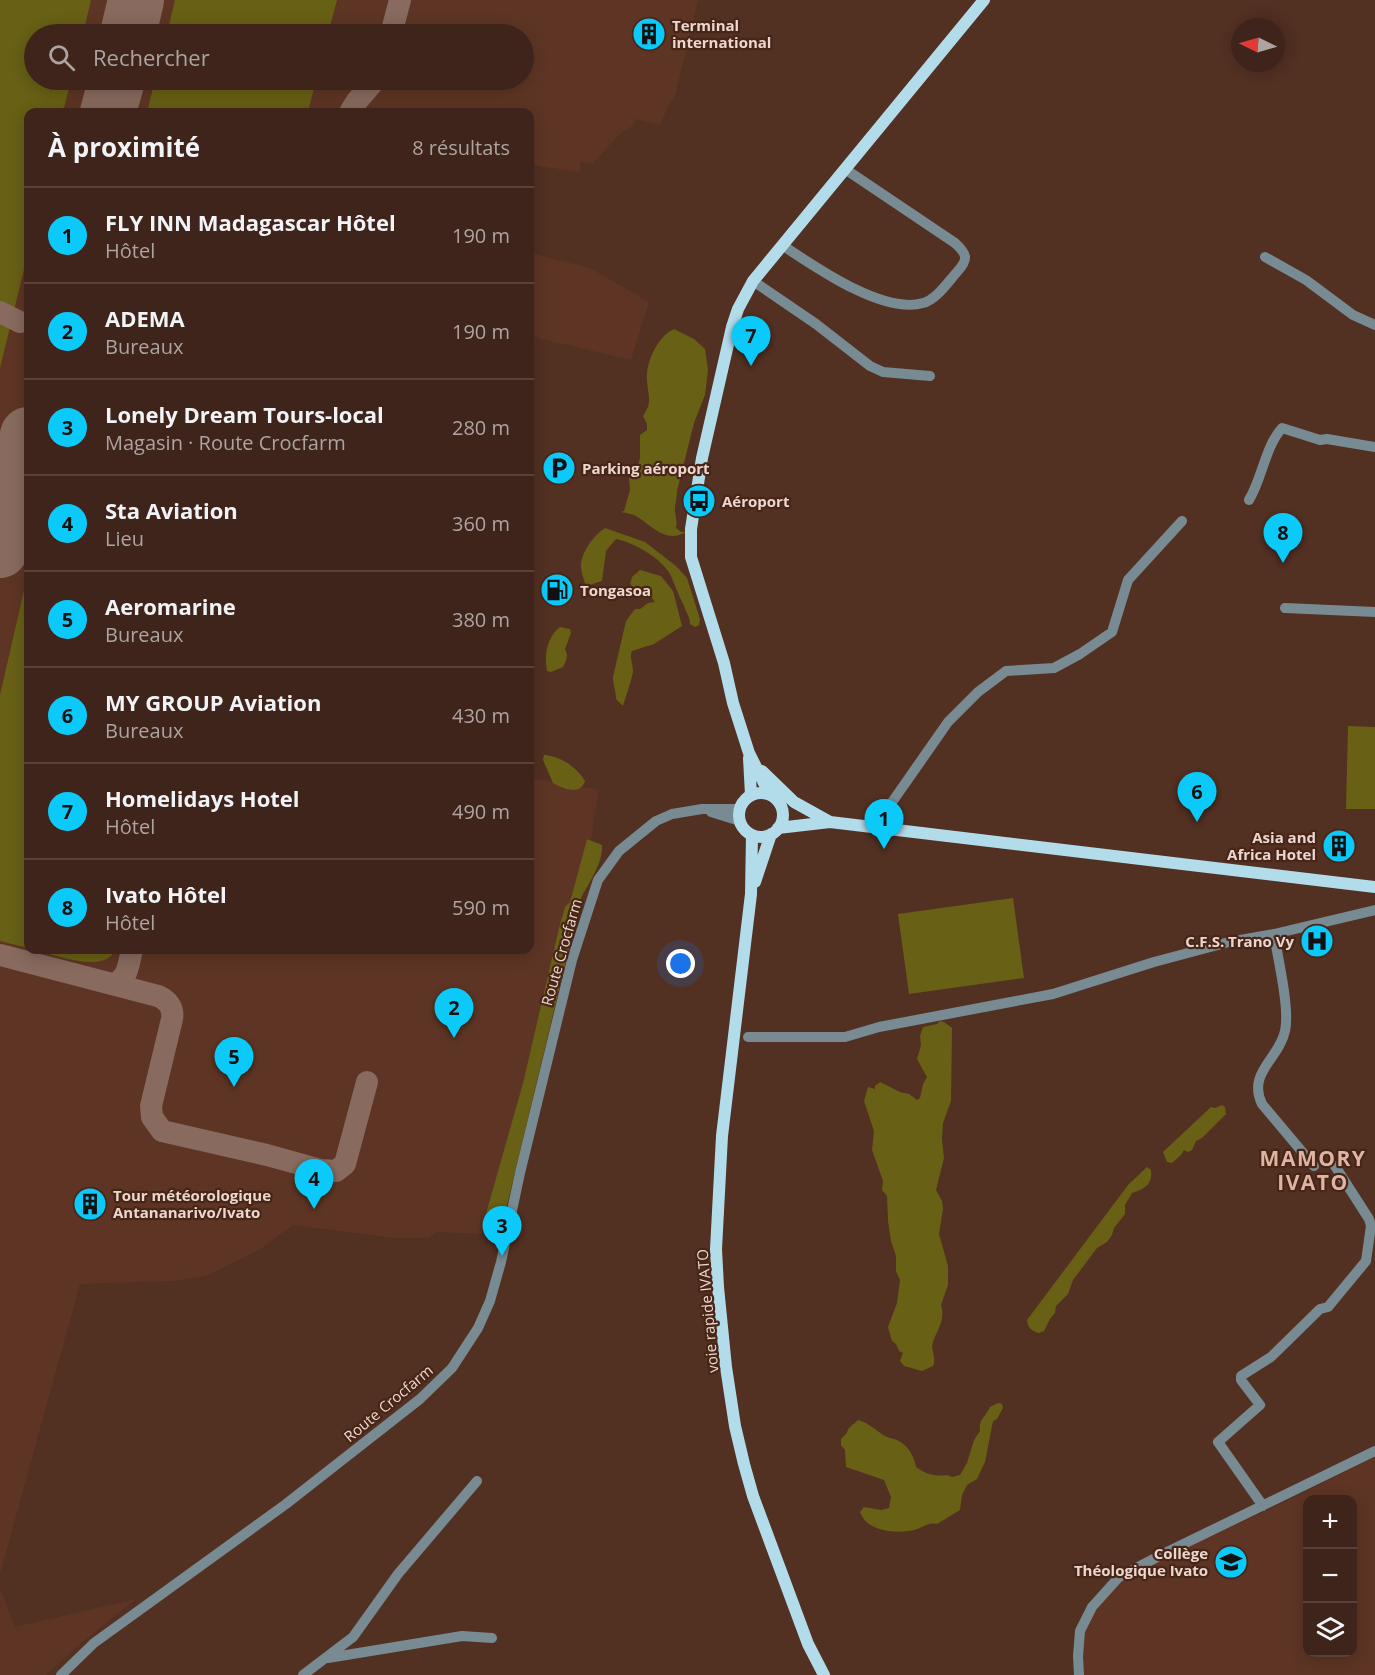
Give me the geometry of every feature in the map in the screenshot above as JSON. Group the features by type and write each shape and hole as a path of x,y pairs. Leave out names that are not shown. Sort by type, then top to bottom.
{"main road":[{"path":"751,894 775,831 782,819 782,809 773,798 749,754 691,557 691,529 702,458 732,327 738,309 753,281 984,0"},
{"path":"749,754 751,795"},
{"path":"749,754 764,773 794,802 830,822"},
{"path":"830,822 775,831 762,837 744,830 740,815 743,802 751,795 761,793 830,822 1375,886"},
{"path":"751,894 752,835"},
{"name":"voie rapide IVATO","path":"751,894 722,1136 716,1249 718,1287 726,1367 735,1426 744,1464 753,1496 804,1633 824,1675"}],"street":[{"path":"782,245 828,275 860,292 908,304 922,304 931,300 961,268 966,259 964,252 955,243 845,169"},
{"path":"1265,257 1306,280 1353,315 1375,325"},
{"path":"753,281 816,324 870,366 883,372 930,376"},
{"path":"1248,500 1255,490 1274,437 1282,428 1320,440 1327,439 1375,447"},
{"path":"874,828 948,722 978,692 1006,671 1054,668 1080,654 1112,632 1128,580 1182,521"},
{"path":"1285,608 1375,612"},
{"name":"Route Crocfarm","path":"61,1675 94,1643 286,1504 420,1399 457,1361 478,1328 490,1301 572,960 598,880 620,851 656,821 672,814 702,809 740,815"},
{"path":"748,1037 845,1037 879,1027 1053,994 1218,945 1375,910"},
{"path":"1274,934 1286,1018 1282,1040 1261,1074 1258,1095 1262,1104 1314,1166"},
{"path":"1263,1506 1218,1442 1260,1405 1241,1380 1241,1376 1271,1357 1320,1309 1328,1307 1366,1262 1371,1226 1369,1219 1335,1166"},
{"path":"1079,1675 1080,1630 1092,1607 1119,1577 1375,1451"},
{"path":"303,1675 354,1637 398,1574 477,1481"},
{"path":"327,1659 462,1636 492,1638"}],"shaded area":[{"path":"0,0 698,0 674,100 671,100 660,125 635,119 634,125 621,133 592,164 581,162 579,172 534,165 534,108 24,108 24,954 534,954 534,779 599,790 591,839 587,839 570,902 559,928 523,1083 482,1234 437,1232 429,1238 394,1238 293,1225 259,1250 206,1276 172,1281 80,1284 0,1574"},
{"path":"0,0 91,0 85,24 24,24 24,90 68,90 64,108 24,108 24,269 0,368"},
{"path":"175,0 337,0 331,24 169,24"},
{"path":"152,90 314,90 309,108 148,108"},
{"path":"534,254 590,268 649,302 631,360 534,337"},
{"path":"674,329 694,339 705,349 708,370 705,395 694,423 677,491 676,528 681,532 686,532 673,536 661,533 635,516 621,512 624,511 630,490 629,478 636,473 640,458 640,435 647,430 643,416 649,403 647,374 650,358 658,344"},
{"path":"605,528 645,542 676,566 687,578 700,619 699,625 695,627 690,624 671,576 661,563 647,552 623,541 616,539 606,551 602,581 586,586 581,568 583,555 593,539"},
{"path":"640,570 661,576 673,591 682,626 654,644 632,651 633,674 623,706 616,699 613,677 626,621 635,609 655,602 650,596 630,584 632,577"},
{"path":"24,590 24,947 0,941 0,695"},
{"path":"560,627 570,629 571,633 565,649 567,658 563,667 551,672 547,671 548,647 552,636"},
{"path":"1348,726 1375,727 1375,809 1346,809"},
{"path":"544,755 562,760 573,767 585,781 583,786 571,790 553,783 543,760"},
{"path":"587,839 602,845 602,852 595,873 581,898 505,1214 498,1226 482,1228 523,1083 559,928 565,907 570,902"},
{"path":"1013,898 1024,978 909,994 898,914"},
{"path":"50,954 112,954 101,961 90,962"},
{"path":"940,1021 952,1028 951,1101 943,1123 944,1158 936,1190 942,1201 939,1234 948,1266 948,1285 941,1305 942,1320 932,1345 933,1366 922,1371 904,1366 900,1361 903,1353 892,1341 888,1327 897,1303 900,1280 896,1271 896,1256 891,1241 887,1196 882,1190 883,1181 872,1150 874,1131 864,1101 868,1087 875,1089 880,1082 909,1094 917,1100 920,1098 927,1077 917,1059 921,1045 920,1036 923,1027 937,1024"},
{"path":"1222,1105 1225,1107 1226,1114 1196,1141 1192,1150 1188,1152 1184,1150 1172,1163 1167,1162 1163,1152 1211,1107"},
{"path":"1147,1167 1151,1170 1149,1183 1132,1193 1125,1205 1125,1214 1114,1228 1112,1235 1107,1242 1097,1248 1073,1280 1068,1294 1056,1306 1055,1313 1044,1331 1039,1333 1032,1330 1027,1320 1128,1185"},
{"path":"998,1403 1002,1404 1003,1408 997,1419 993,1421 985,1462 977,1479 967,1485 962,1495 960,1510 937,1524 928,1524 907,1531 883,1530 869,1524 864,1519 860,1512 864,1507 881,1510 889,1508 891,1497 884,1480 846,1467 845,1450 841,1445 841,1439 858,1420 904,1445 912,1455 916,1467 931,1474 952,1477 960,1475 980,1431 981,1421 990,1407"},
{"name":"Collège Théologique Ivato","path":"1375,1457 1375,1675 1084,1675 1082,1656 1085,1632 1095,1610 1119,1582 1141,1569"},
{"path":"0,1588 15,1627 136,1599 46,1675 0,1675"}],"taxiway":[{"path":"394,24 400,0"},
{"path":"353,108 366,90"},
{"path":"0,312 20,322"},
{"path":"112,984 125,975 131,954"},
{"path":"0,955 158,996 167,1002 172,1011 172,1019 151,1106 152,1117 162,1131 321,1170 336,1171 345,1164 367,1082"}],"runway":[{"path":"130,24 136,0"},
{"path":"109,108 114,90"},
{"path":"0,550 24,451"}],"place":[{"name":"Terminal international","path":"649,34"},
{"name":"Homelidays Hotel","path":"751,366"},
{"name":"Parking aéroport","path":"559,468"},
{"name":"Aéroport","path":"699,501"},
{"name":"Ivato Hôtel","path":"1283,563"},
{"name":"Tongasoa","path":"557,590"},
{"name":"MY GROUP Aviation","path":"1197,822"},
{"name":"Asia and Africa Hotel","path":"1339,846"},
{"name":"FLY INN Madagascar Hôtel","path":"884,849"},
{"name":"C.F.S. Trano Vy","path":"1317,941"},
{"name":"ADEMA","path":"454,1038"},
{"name":"Aeromarine","path":"234,1087"},
{"name":"Tour météorologique Antananarivo/Ivato","path":"90,1204"},
{"name":"Sta Aviation","path":"314,1209"},
{"name":"Lonely Dream Tours-local","path":"502,1256"},
{"name":"Collège Théologique Ivato","path":"1231,1562"}],"district":[{"name":"MAMORY IVATO","path":"1313,1170"}]}
